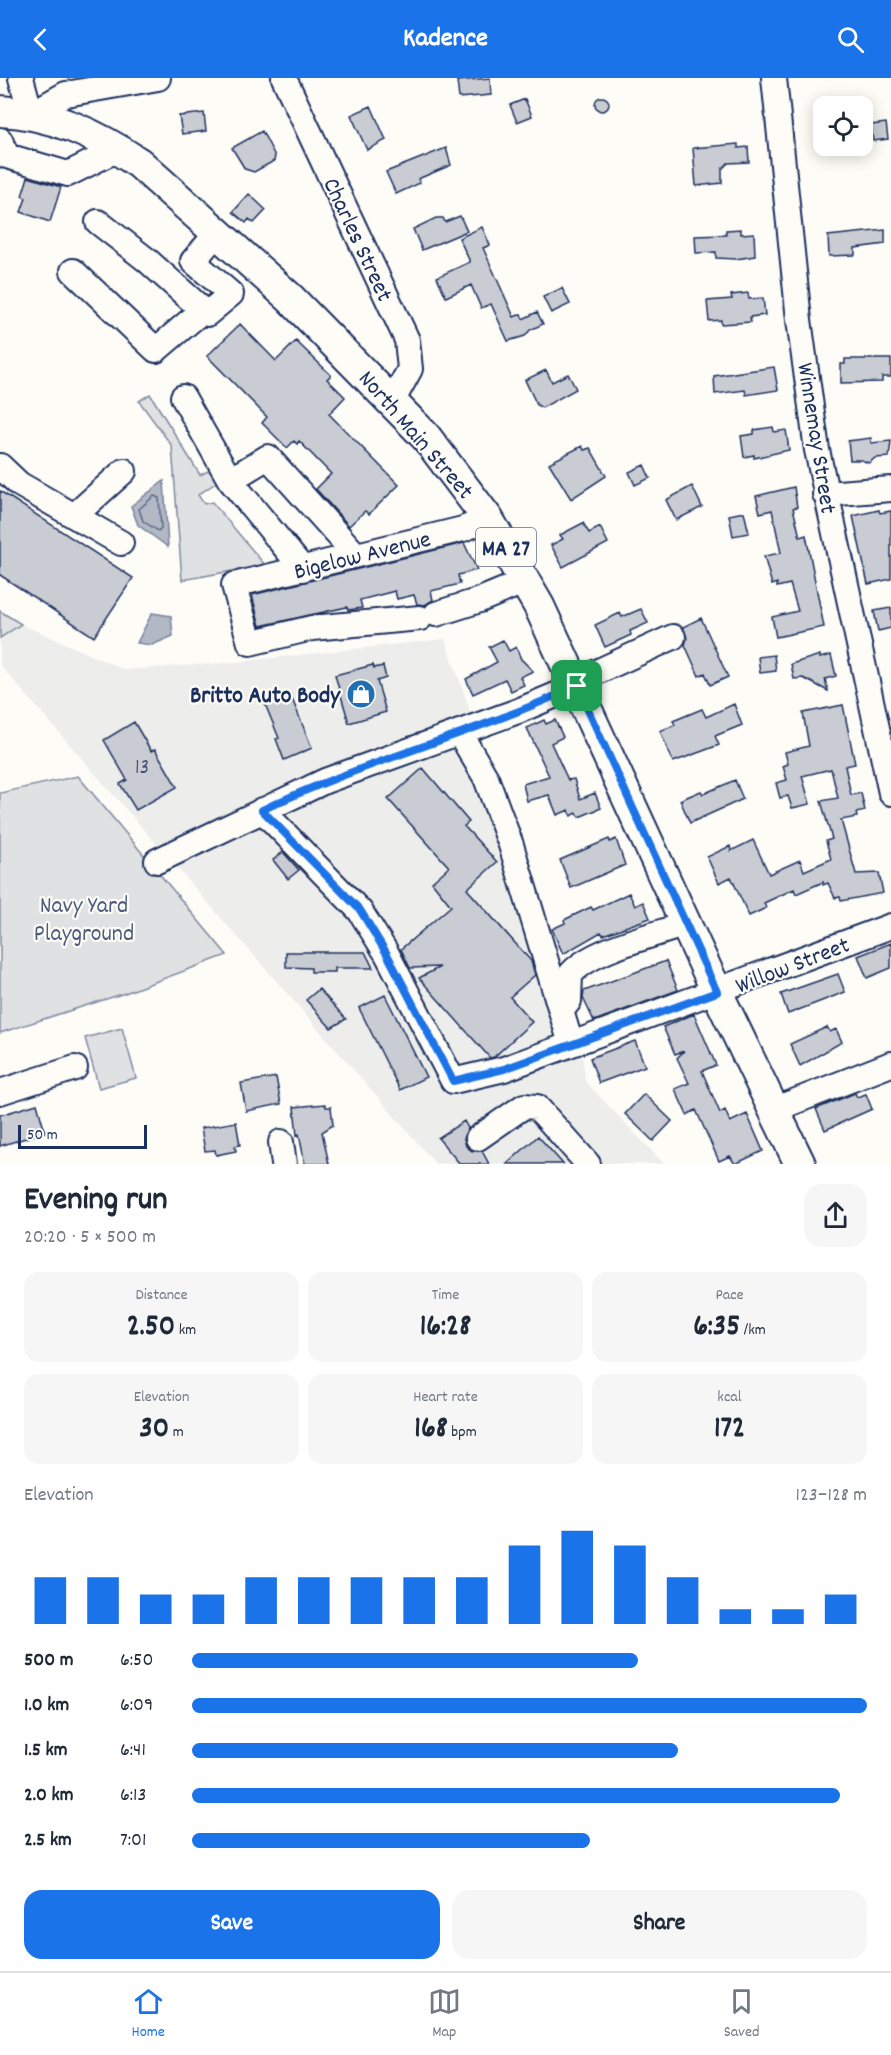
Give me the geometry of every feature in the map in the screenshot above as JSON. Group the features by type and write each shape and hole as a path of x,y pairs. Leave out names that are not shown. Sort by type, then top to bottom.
{"main road":[{"name":"North Main Street","path":"0,111 31,114 74,127 118,149 139,163 298,306 393,400 442,455 488,519 526,581 576,684 772,1110 800,1164"}],"street":[{"path":"21,78 31,114 66,94 158,78"},
{"name":"Charles Street","path":"284,78 407,340 410,369 393,400"},
{"name":"Winnemay Street","path":"774,78 800,320 825,494 891,793"},
{"path":"0,140 7,156 68,174 118,149"},
{"path":"98,222 148,261 207,314 231,294 193,261 218,232"},
{"path":"73,271 156,350 203,310"},
{"path":"183,397 230,480 303,569"},
{"path":"230,480 268,457 356,555"},
{"path":"0,466 19,484 121,543"},
{"path":"74,516 124,471"},
{"path":"825,494 891,489"},
{"name":"Bigelow Avenue","path":"488,519 463,529 234,585 250,643 321,626 428,616 480,600 526,581"},
{"path":"157,861 262,810 358,768 459,732 576,684 673,637"},
{"path":"459,732 486,778 511,845 572,1044"},
{"name":"Willow Street","path":"262,810 360,910 387,954 453,1081 504,1069 891,926"},
{"path":"561,1011 569,1001 570,975 579,965 598,955 686,924"},
{"path":"772,1110 891,1064"},
{"path":"0,1092 75,1068"},
{"path":"478,1138 524,1106 537,1107 588,1164"}],"shaded area":[{"path":"21,624 125,670 235,662 445,639 538,904 582,1048 585,1081 664,1164 436,1164 0,665 0,638"}],"green space":[{"path":"150,394 200,475 212,469 217,482 198,495 204,504 212,502 265,565 182,580 172,446 139,401"},
{"path":"0,611 21,624 0,638"},
{"name":"Navy Yard Playground","path":"78,776 227,955 125,993 0,1033 0,793"},
{"path":"122,1028 136,1078 99,1088 85,1038"}],"water":[{"path":"164,481 168,547 138,525 131,506"},
{"path":"152,613 171,616 173,636 152,645 137,643"}],"building":[{"path":"490,78 491,95 459,98 457,81"},
{"path":"599,97 605,97 609,104 605,111 599,111 595,107 595,101"},
{"path":"525,99 532,116 517,122 510,105"},
{"path":"371,106 386,140 367,150 351,115"},
{"path":"204,113 206,131 182,134 179,116"},
{"path":"886,123 888,139 873,141 873,125"},
{"path":"262,131 275,156 274,161 254,172 245,169 232,148"},
{"path":"738,144 738,148 748,147 749,162 728,163 722,169 722,183 696,186 693,148"},
{"path":"446,148 451,165 418,179 420,183 396,194 386,172"},
{"path":"28,177 61,187 50,222 21,212 26,198 22,196"},
{"path":"249,194 266,210 254,223 249,219 246,223 233,212"},
{"path":"460,216 467,231 422,250 413,229 436,218 443,218 445,222"},
{"path":"482,227 490,245 483,248 514,317 521,314 523,319 537,312 543,324 530,330 525,336 508,341 491,304 481,308 471,285 446,297 437,277 470,262 459,238"},
{"path":"741,229 741,234 754,233 755,256 736,259 716,258 716,252 696,253 695,236 726,235 726,230"},
{"path":"885,230 885,244 855,248 855,255 829,256 828,236"},
{"path":"562,288 570,304 551,313 543,297"},
{"path":"748,293 749,299 763,298 765,315 750,317 751,322 721,324 721,320 709,321 707,301 732,299 731,295"},
{"path":"240,324 276,361 296,341 331,375 327,379 345,397 329,414 399,485 369,514 365,511 349,526 316,489 331,474 299,441 297,444 294,441 287,448 262,423 267,417 207,356"},
{"path":"845,359 891,359 891,377 882,377 882,382 841,383 841,364 845,364"},
{"path":"774,367 778,390 746,395 745,390 715,394 714,376"},
{"path":"546,370 552,382 568,374 576,389 542,408 537,405 525,380"},
{"path":"773,427 774,432 786,430 789,450 754,458 754,455 744,457 741,436 754,434 754,430"},
{"path":"871,438 871,443 891,441 889,457 875,458 869,463 850,460 848,441"},
{"path":"582,446 584,450 590,448 606,476 571,499 549,463"},
{"path":"644,465 650,478 635,485 629,472"},
{"path":"692,486 702,507 676,520 666,500"},
{"path":"794,487 797,507 793,508 800,537 806,535 824,627 776,637 772,617 798,611 790,584 777,587 777,583 772,585 764,556 781,553 772,510 760,513 756,496"},
{"path":"0,491 133,578 94,637 0,575"},
{"path":"879,510 880,513 891,511 891,579 868,584 853,516"},
{"path":"744,512 749,533 733,536 729,515"},
{"path":"583,523 589,533 600,527 608,543 563,567 551,545 563,539 560,535"},
{"path":"464,543 477,570 458,575 460,584 431,591 433,600 425,605 417,604 414,595 397,599 395,591 360,600 362,608 348,610 347,607 260,626 252,595"},
{"path":"891,608 891,628 878,631 874,611"},
{"path":"641,609 648,623 630,631 631,635 605,647 595,625 620,613 622,617"},
{"path":"701,618 728,677 710,685 705,673 699,676 685,645 687,638 683,627"},
{"path":"503,640 509,651 516,647 521,659 533,671 520,677 524,685 511,691 505,679 473,694 466,679 497,662 489,647"},
{"path":"774,655 776,671 760,673 758,657"},
{"path":"820,655 820,658 831,655 836,676 825,679 828,691 803,678 794,679 791,664"},
{"name":"Britto Auto Body","path":"373,665 374,668 383,666 386,678 377,681 386,712 349,723 335,675"},
{"path":"290,694 312,748 284,760 276,739 279,738 265,704"},
{"path":"734,704 742,725 715,736 719,745 673,762 660,731 675,725 673,721 702,709 706,717"},
{"path":"843,705 855,764 845,766 851,795 861,793 865,811 856,813 857,817 841,820 856,874 879,873 883,893 841,901 840,897 835,898 828,883 823,885 823,882 796,894 794,889 764,903 766,908 749,916 731,877 719,883 707,857 730,846 731,851 753,840 769,874 800,860 804,871 831,859 826,841 832,839 821,801 838,798 831,769 802,776 810,804 792,808 788,796 780,798 776,783 787,780 783,766 788,764 785,752 809,746 803,713"},
{"path":"544,720 546,724 555,720 563,737 551,743 568,780 574,779 580,799 595,793 601,808 579,817 577,813 571,816 569,810 557,815 549,795 527,801 523,784 549,776 527,728"},
{"path":"134,722 151,751 155,749 177,787 136,810 120,784 127,780 104,740"},
{"path":"423,768 469,822 464,826 497,862 467,889 531,961 535,975 510,997 532,1022 494,1057 490,1058 419,978 440,967 410,968 401,949 451,906 432,882 449,867 388,799"},
{"path":"735,780 743,799 690,823 680,800 701,791 703,794"},
{"path":"609,839 610,842 616,839 625,865 571,888 560,860"},
{"path":"283,852 299,870 288,879 273,860"},
{"path":"629,893 635,906 643,902 650,918 603,935 601,932 563,954 552,929 565,923 564,920 591,907 593,910"},
{"path":"891,943 891,968 867,978 858,956"},
{"path":"286,952 365,952 373,968 335,968 335,972 311,972 311,968 286,967"},
{"path":"666,961 678,990 594,1021 583,998 584,991"},
{"path":"838,974 845,992 788,1014 781,994"},
{"path":"319,989 346,1019 331,1028 306,1000"},
{"path":"385,995 426,1077 400,1090 359,1008"},
{"path":"694,1014 716,1065 702,1071 720,1113 725,1110 730,1122 747,1114 763,1151 735,1164 730,1156 719,1161 696,1110 687,1115 675,1089 689,1083 677,1058 684,1051 675,1054 663,1027"},
{"path":"827,1027 830,1032 836,1029 842,1042 800,1066 790,1044"},
{"path":"635,1041 645,1066 599,1083 590,1058"},
{"path":"276,1077 281,1104 246,1111 241,1083"},
{"path":"855,1093 857,1097 866,1094 872,1109 825,1130 816,1109"},
{"path":"644,1094 672,1121 653,1141 625,1114"},
{"path":"37,1104 45,1132 0,1146 0,1115"},
{"path":"325,1104 326,1107 331,1107 333,1125 322,1132 329,1164 305,1164 299,1134 297,1135 294,1107"},
{"path":"464,1121 468,1128 464,1139 466,1146 472,1151 482,1151 489,1164 460,1164 438,1138"},
{"path":"236,1122 240,1145 235,1146 236,1151 216,1155 215,1150 205,1151 201,1128"},
{"path":"538,1136 563,1164 507,1164"}],"place":[{"name":"Britto Auto Body","path":"361,694"}],"route":[{"path":"577,686 717,992 504,1069 453,1081 387,954 360,910 262,810 358,768 518,711 577,686"}]}
